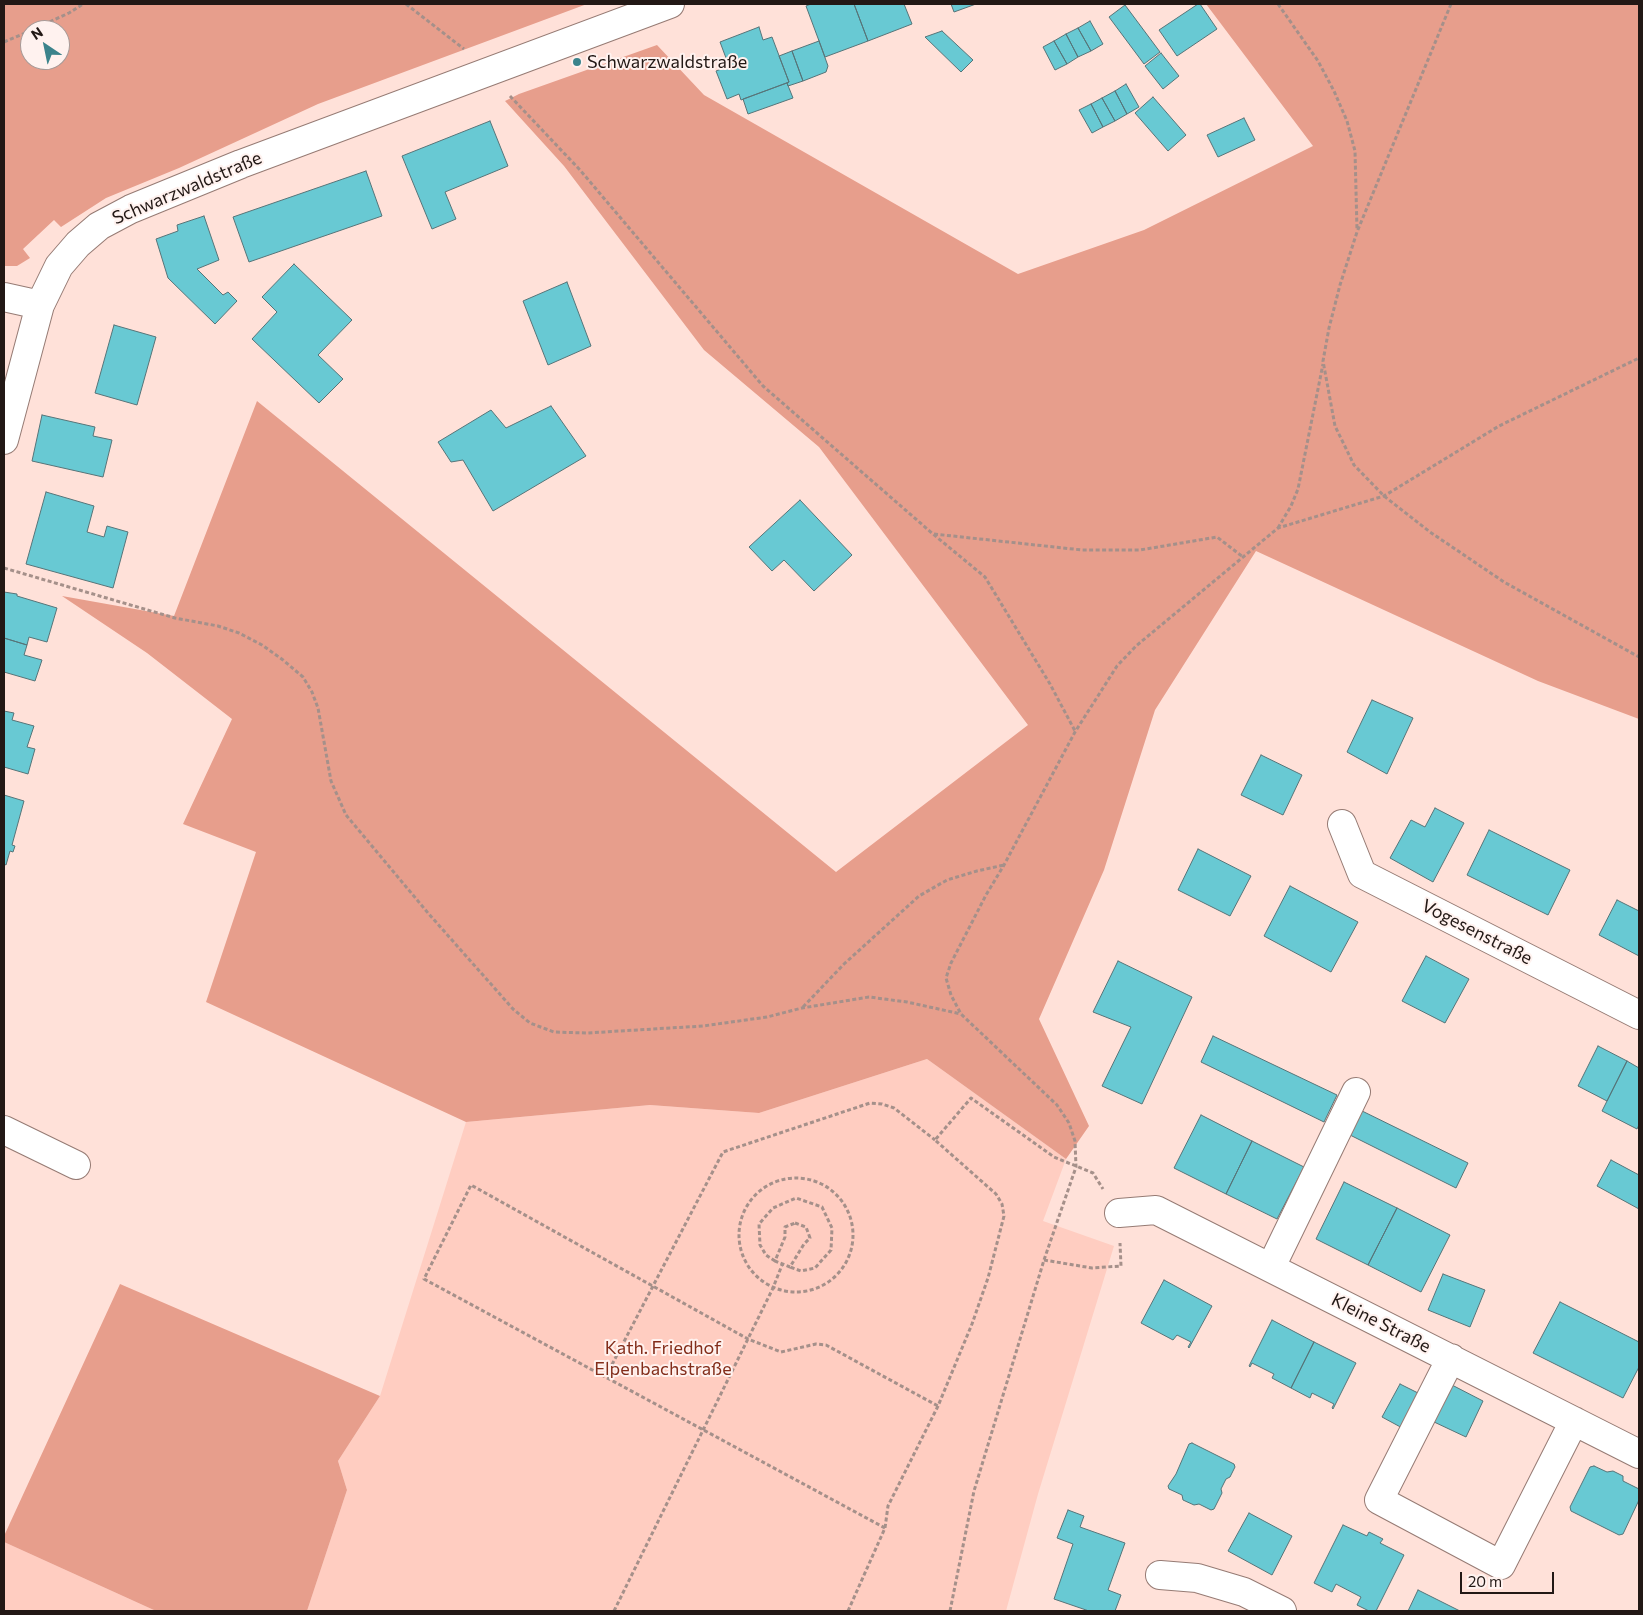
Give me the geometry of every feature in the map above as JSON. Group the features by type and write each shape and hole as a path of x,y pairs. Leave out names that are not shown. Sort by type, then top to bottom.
{"street":[{"name":"Schwarzwaldstraße","path":"4,440 40,305 59,266 78,244 99,226 131,208 250,160 670,4"},
{"path":"4,297 40,305"},
{"name":"Vogesenstraße","path":"1342,824 1362,874 1639,1015"},
{"path":"1271,1267 1356,1092"},
{"path":"4,1130 76,1165"},
{"name":"Kleine Straße","path":"1119,1212 1156,1210 1639,1454"},
{"path":"1451,1358 1379,1500 1500,1565 1574,1421"},
{"path":"1160,1575 1206,1580 1244,1592 1282,1611"}],"path":[{"path":"53,20 83,4"},
{"path":"406,4 477,60 580,170 763,386 933,534 986,577 1050,684 1075,732"},
{"path":"1278,4 1318,61 1347,121 1355,151 1357,232"},
{"path":"950,1611 974,1491 1044,1260 1076,1167 1075,1141 1069,1123 1057,1105 961,1014 950,995 946,978 951,963 986,895 1075,732 1117,666 1136,646 1278,528 1291,506 1298,489 1329,328 1357,232 1451,4"},
{"path":"4,42 20,35"},
{"path":"1278,528 1384,496 1499,426 1639,358"},
{"path":"1324,360 1335,426 1354,465 1384,496 1430,532 1504,582 1639,657"},
{"path":"933,534 1082,550 1140,550 1217,538 1243,557"},
{"path":"4,568 175,618 218,626 239,633 262,645 283,660 302,678 312,692 318,708 331,781 346,815 428,913 513,1009 530,1023 554,1032 587,1033 721,1024 869,997 907,1002 961,1014"},
{"path":"802,1008 844,964 919,896 947,880 1004,865"},
{"path":"935,1140 971,1098 1054,1157 1093,1173"},
{"path":"606,1376 723,1152 870,1103 882,1104 894,1108 935,1140 996,1194 1002,1204 1004,1216 988,1278 972,1324 938,1406 888,1506 885,1528 848,1611"},
{"path":"794,1177 813,1179 830,1188 843,1201 852,1218 854,1236 850,1254 841,1271 827,1283 810,1291 791,1292 773,1288 757,1277 745,1262 739,1244 740,1224 746,1206 759,1191 775,1181 794,1177"},
{"path":"885,1528 424,1279 471,1185 748,1339 781,1352 816,1344 826,1345 938,1406"},
{"path":"796,1198 822,1207 832,1228 831,1250 815,1268 801,1271 782,1265 766,1255 760,1245 759,1224 772,1208 796,1198"},
{"path":"1044,1260 1092,1268 1121,1266 1119,1212"},
{"path":"775,1261 785,1237 785,1227 796,1223 806,1227 810,1238 804,1244 790,1267"},
{"path":"614,1611 773,1288 782,1265"}],"green space":[{"name":"Kath. Friedhof Elpenbachstraße","path":"927,1059 1066,1159 1043,1221 1114,1246 1038,1494 1006,1611 307,1611 347,1490 338,1461 380,1396 466,1122 650,1105 759,1113"},
{"path":"4,1542 156,1611 4,1611"}],"shaded area":[{"path":"4,4 587,4 318,104 179,168 106,198 61,227 54,220 23,249 30,258 17,266 4,266"},
{"path":"1206,4 1639,4 1639,719 1538,681 1256,551 1155,710 1104,870 1039,1019 1089,1126 1066,1159 927,1059 759,1113 650,1105 466,1122 206,1002 256,852 183,824 232,719 147,653 62,596 174,616 257,401 836,872 1028,725 819,447 704,350 564,166 505,101 519,94 657,45 704,95 1018,274 1144,230 1313,146"},
{"path":"120,1284 380,1396 338,1461 347,1490 307,1611 156,1611 4,1542 4,1536"}],"building":[{"path":"811,4 854,4 868,41 825,57 806,6"},
{"path":"854,4 904,4 912,24 868,41"},
{"path":"951,4 976,4 954,12"},
{"path":"1200,4 1217,29 1177,56 1159,30"},
{"path":"1125,5 1160,52 1144,64 1109,17"},
{"path":"1090,21 1103,44 1091,51 1078,28"},
{"path":"759,27 763,40 772,37 789,82 741,100 739,94 727,99 716,71 729,66 720,42"},
{"path":"1078,28 1091,51 1078,57 1066,34"},
{"path":"942,31 973,60 961,72 925,37"},
{"path":"1066,34 1078,57 1067,64 1054,41"},
{"path":"819,41 828,66 826,72 803,81 792,51"},
{"path":"1054,41 1067,64 1055,70 1043,47"},
{"path":"792,51 803,81 788,86 787,83 789,82 779,56"},
{"path":"1161,53 1179,76 1163,89 1145,66"},
{"path":"787,83 793,98 748,114 743,99"},
{"path":"1126,84 1139,107 1127,114 1115,91"},
{"path":"1115,91 1127,114 1115,121 1102,98"},
{"path":"1153,97 1186,135 1168,151 1135,113"},
{"path":"1102,98 1115,121 1103,127 1091,104"},
{"path":"1091,104 1103,127 1092,133 1079,110"},
{"path":"1244,118 1255,140 1218,157 1207,135"},
{"path":"490,121 508,166 445,192 456,219 432,229 402,156"},
{"path":"366,171 382,216 249,262 233,217"},
{"path":"204,216 219,260 197,269 223,295 228,292 237,301 215,324 168,278 156,239 178,231 177,225"},
{"path":"294,264 352,320 318,355 343,379 319,403 252,339 277,312 262,297"},
{"path":"567,282 591,346 548,365 523,301"},
{"path":"114,325 156,337 137,405 95,393"},
{"path":"551,406 586,456 493,511 463,460 451,462 438,442 491,410 506,428"},
{"path":"42,415 95,427 93,436 112,440 103,477 32,461"},
{"path":"46,492 94,506 87,532 104,537 107,526 128,532 113,588 26,564"},
{"path":"800,500 852,555 814,591 784,560 772,571 749,547"},
{"path":"4,592 17,594 17,596 57,608 47,642 29,637 27,645 4,638"},
{"path":"4,638 27,645 24,655 42,660 35,681 4,672"},
{"path":"1372,700 1413,718 1387,774 1347,752"},
{"path":"4,711 14,713 12,720 34,726 27,747 35,749 28,774 4,767"},
{"path":"1261,755 1302,775 1283,815 1241,795"},
{"path":"4,795 24,801 12,845 15,846 13,852 10,851 6,865 4,864"},
{"path":"1435,808 1464,823 1433,882 1390,858 1411,820 1425,827"},
{"path":"1489,830 1570,870 1548,915 1467,875"},
{"path":"1198,849 1251,876 1230,916 1178,890"},
{"path":"1290,886 1358,922 1331,972 1264,936"},
{"path":"1617,900 1639,911 1639,956 1599,935"},
{"path":"1426,956 1469,979 1445,1023 1402,1001"},
{"path":"1118,961 1192,997 1142,1104 1102,1086 1131,1027 1093,1012"},
{"path":"1213,1036 1337,1095 1324,1122 1201,1062"},
{"path":"1598,1046 1627,1061 1607,1101 1578,1086"},
{"path":"1627,1061 1639,1068 1639,1125 1637,1129 1602,1111"},
{"path":"1358,1109 1468,1163 1456,1188 1346,1133"},
{"path":"1201,1115 1252,1141 1226,1194 1174,1168"},
{"path":"1252,1141 1304,1167 1277,1219 1226,1194"},
{"path":"1611,1160 1639,1175 1639,1209 1597,1186"},
{"path":"1344,1182 1397,1208 1368,1265 1316,1239"},
{"path":"1397,1208 1450,1235 1421,1292 1368,1265"},
{"path":"1443,1274 1485,1290 1470,1327 1428,1310"},
{"path":"1164,1280 1212,1306 1189,1348 1191,1342 1177,1335 1173,1340 1141,1323"},
{"path":"1560,1302 1639,1342 1639,1367 1623,1398 1533,1353"},
{"path":"1272,1320 1314,1342 1291,1388 1272,1378 1274,1374 1252,1363 1249,1366"},
{"path":"1314,1342 1356,1363 1333,1409 1334,1404 1312,1393 1310,1398 1291,1388"},
{"path":"1400,1384 1424,1396 1406,1430 1382,1417"},
{"path":"1450,1384 1483,1401 1466,1437 1432,1421"},
{"path":"1192,1443 1234,1464 1235,1467 1221,1489 1222,1493 1214,1509 1211,1510 1199,1504 1194,1505 1183,1500 1182,1495 1169,1489 1168,1486 1176,1474 1189,1444"},
{"path":"1594,1466 1623,1476 1623,1481 1639,1489 1639,1500 1623,1534 1619,1535 1571,1511 1570,1507 1590,1467"},
{"path":"1068,1510 1084,1516 1080,1527 1125,1543 1108,1590 1121,1595 1115,1611 1089,1611 1054,1599 1073,1544 1057,1538"},
{"path":"1249,1513 1292,1536 1272,1575 1228,1551"},
{"path":"1343,1525 1367,1536 1369,1532 1383,1539 1380,1543 1404,1555 1376,1611 1369,1611 1357,1605 1361,1597 1336,1584 1332,1592 1314,1583"},
{"path":"1418,1590 1460,1611 1408,1611"}],"place":[{"name":"Schwarzwaldstraße","path":"577,62"}]}
